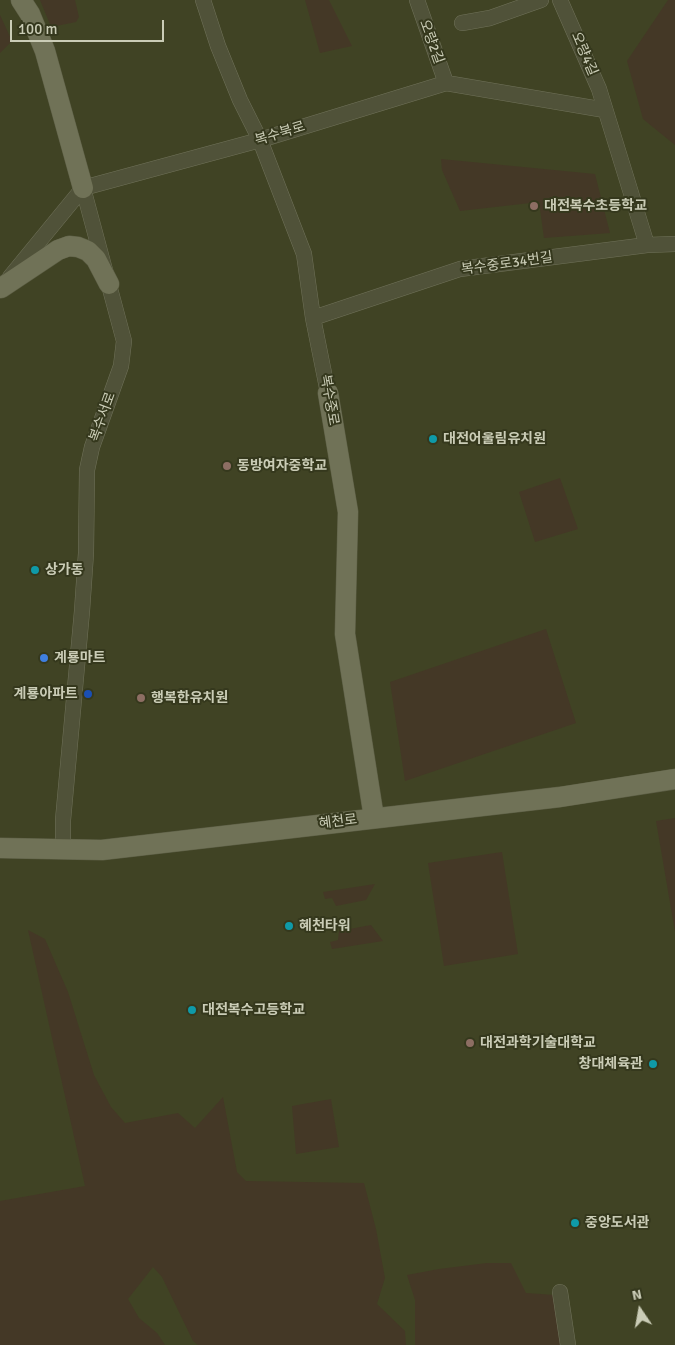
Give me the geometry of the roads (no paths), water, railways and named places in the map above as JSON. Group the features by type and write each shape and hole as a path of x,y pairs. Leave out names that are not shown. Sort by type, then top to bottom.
{"main road":[{"name":"복수서로","path":"22,0 46,51 83,188"},
{"path":"0,288 58,250 69,246 88,251 96,259 109,284"},
{"name":"복수중로","path":"328,393 348,512 345,634 374,818"},
{"name":"혜천로","path":"0,848 102,850 560,797 675,779"}],"street":[{"name":"복수중로","path":"203,0 218,46 240,100 260,140 304,254 313,318 328,393"},
{"name":"오량2길","path":"417,0 446,84"},
{"path":"462,23 490,18 541,0"},
{"name":"오량4길","path":"560,0 599,89 605,110"},
{"name":"복수북로","path":"83,188 260,140 446,84 605,110"},
{"path":"605,110 647,245"},
{"name":"복수서로","path":"63,849 63,820 86,553 88,470 92,447 121,366 124,341 83,188"},
{"path":"0,288 83,188"},
{"name":"복수중로34번길","path":"313,318 460,269 647,245 675,244"},
{"path":"560,1292 568,1345"}],"place":[{"name":"대전복수초등학교","path":"534,206"},
{"name":"대전어울림유치원","path":"433,439"},
{"name":"동방여자중학교","path":"227,466"},
{"name":"상가동","path":"35,570"},
{"name":"계룡마트","path":"44,658"},
{"name":"계룡아파트","path":"88,694"},
{"name":"행복한유치원","path":"141,698"},
{"name":"혜천타워","path":"289,926"},
{"name":"대전복수고등학교","path":"192,1010"},
{"name":"대전과학기술대학교","path":"470,1043"},
{"name":"창대체육관","path":"653,1064"},
{"name":"중앙도서관","path":"575,1223"}]}
